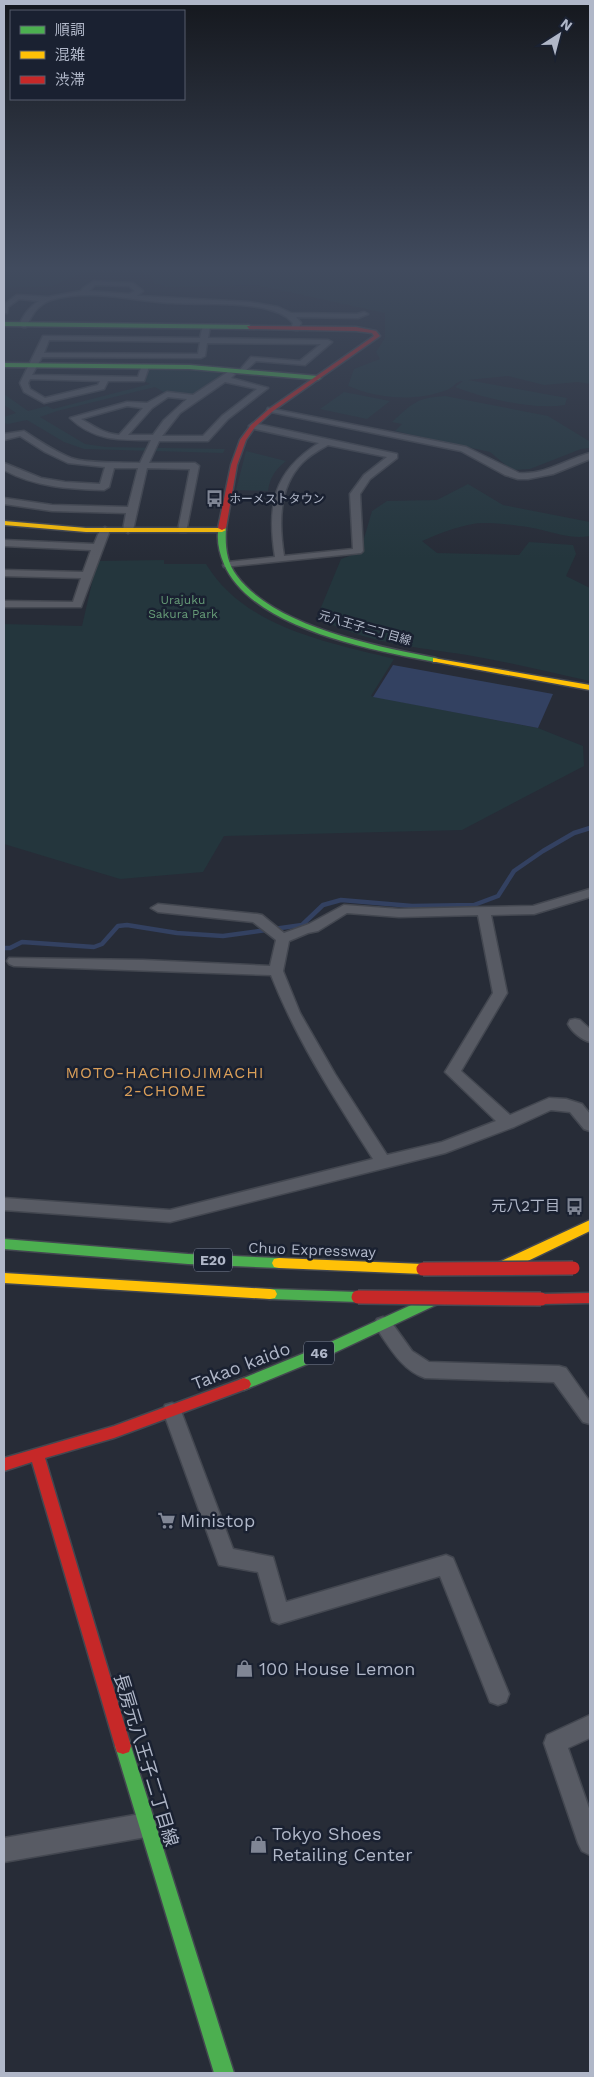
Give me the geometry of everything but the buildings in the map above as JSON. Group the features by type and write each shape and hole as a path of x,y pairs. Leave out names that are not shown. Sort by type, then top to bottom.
{"main road":[{"path":"113,365 240,370 318,378"},
{"name":"元八王子二丁目線","path":"336,365 271,410 253,426 243,440 234,465 222,530 222,551 231,573 248,592 287,619 346,640 407,655 590,688"},
{"path":"4,523 37,527 105,530 222,530"},
{"name":"Takao kaido","path":"4,1464 37,1456 172,1411 275,1372 383,1324 590,1225"},
{"name":"Chuo Expressway","path":"4,1244 188,1259 423,1269 577,1268"},
{"name":"E20","path":"4,1278 226,1292 358,1297 590,1298"},
{"name":"長房元八王子二丁目線","path":"37,1456 146,1825 224,2073"}],"street":[{"path":"34,365 24,383 27,390 44,401 101,387 105,378"},
{"path":"128,530 131,510 145,465 156,438 176,412 194,398 246,365"},
{"path":"27,378 141,379 145,367"},
{"path":"149,406 127,404 74,418 99,434 121,438 205,439 218,423 234,409 264,388 224,379"},
{"path":"121,438 149,406 167,394 194,398"},
{"path":"271,410 463,449 476,453 496,467 516,476 536,476 590,456"},
{"path":"228,565 358,551 355,494 365,479 394,456 253,426"},
{"path":"4,437 21,432 60,457 80,462 110,465 196,466 183,530"},
{"path":"280,560 275,532 280,493 284,482 300,460 326,442"},
{"path":"100,498 110,465"},
{"path":"4,466 28,478 100,498 131,510"},
{"path":"4,501 36,507 100,498"},
{"path":"4,604 77,605 97,547 105,530"},
{"path":"4,543 97,547"},
{"path":"4,573 88,575"},
{"path":"279,936 313,928 344,909 399,913 534,910 590,893"},
{"path":"158,908 257,918 279,936"},
{"path":"484,912 500,994 453,1072 508,1123"},
{"path":"279,936 276,971 293,1013 316,1055 382,1162"},
{"path":"9,961 142,964 276,971"},
{"path":"575,1024 589,1034"},
{"path":"4,1204 170,1216 445,1147 508,1123 549,1104 566,1105 576,1108 590,1125"},
{"path":"383,1324 406,1356 425,1370 559,1374 590,1416"},
{"path":"172,1411 226,1558 266,1564 279,1614 446,1565 498,1694"},
{"path":"590,1726 555,1743 590,1843"},
{"path":"4,1850 146,1825"}],"green space":[{"path":"365,365 590,365 590,384 578,382 544,385 508,376 468,380 567,398 565,405 552,406 524,405 481,396 455,387 463,381 435,394 397,397 372,394 348,386 354,369"},
{"path":"144,369 216,371 223,375 188,397 167,394 155,387 57,411 40,417 85,444 106,447 225,449 223,453 84,449 64,442 27,420 8,424 4,423 4,417 16,413 4,405 4,394 28,411 47,406 53,409 150,384 141,379"},
{"path":"344,392 390,401 367,419 320,409"},
{"path":"445,396 548,416 589,441 590,448 581,449 530,469 514,470 490,452 395,431 402,424 392,422 410,406 427,398"},
{"path":"246,451 286,461 274,474 268,491 236,490"},
{"path":"468,484 503,505 590,522 590,536 583,537 566,536 535,528 479,523 441,533 422,541 437,553 519,555 529,542 573,545 576,554 566,576 590,588 590,681 467,655 390,643 353,633 317,617 341,559 360,552 372,511 387,501 437,500"},
{"name":"Urajuku Sakura Park","path":"164,560 164,564 206,564 223,586 242,603 265,618 290,629 342,646 394,659 371,696 538,728 583,746 584,766 462,830 224,836 203,872 120,879 4,844 4,624 82,626 97,561"}],"water":[{"path":"393,665 553,694 538,728 373,697"}],"waterway":[{"path":"4,948 10,948 22,942 94,947 102,944 118,926 127,925 177,933 223,936 302,925 323,905 341,900 412,906 474,905 498,896 514,871 543,851 574,833 590,828"}],"traffic: fast":[{"path":"4,365 190,367 318,378"},
{"path":"222,528 222,551 233,576 253,597 280,614 346,640 436,660"},
{"path":"4,1244 188,1259 279,1263"},
{"path":"270,1294 358,1297"},
{"path":"244,1384 329,1349 433,1300"},
{"path":"123,1746 224,2073"}],"traffic: slow":[{"path":"4,523 86,530 222,530"},
{"path":"436,660 590,688"},
{"path":"502,1267 590,1225"},
{"path":"279,1263 423,1269"},
{"path":"4,1278 270,1294"}],"traffic: jam":[{"path":"222,528 234,465 243,440 253,426 271,410 336,365"},
{"path":"423,1269 573,1268"},
{"path":"358,1297 541,1299"},
{"path":"541,1299 590,1298"},
{"path":"4,1464 114,1432 244,1384"},
{"path":"37,1456 123,1746"}],"place":[{"name":"ホーメストタウン","path":"215,499"},
{"name":"元八2丁目","path":"574,1206"},
{"name":"Ministop","path":"166,1521"},
{"name":"100 House Lemon","path":"245,1669"},
{"name":"Tokyo Shoes Retailing Center","path":"258,1844"}],"district":[{"name":"MOTO-HACHIOJIMACHI 2-CHOME","path":"165,1081"}]}
